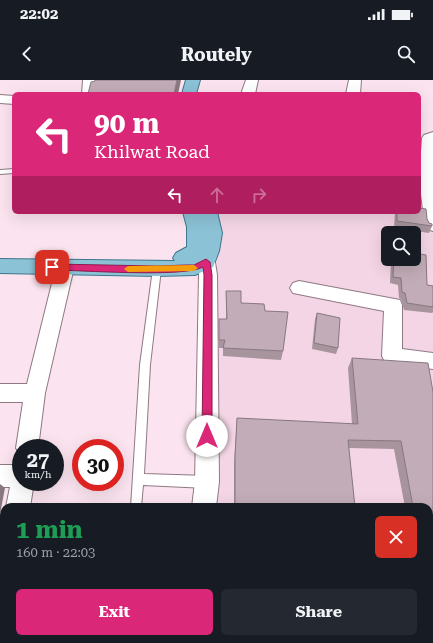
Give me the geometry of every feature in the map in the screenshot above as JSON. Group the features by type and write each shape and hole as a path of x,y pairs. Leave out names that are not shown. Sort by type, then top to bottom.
{"main road":[{"path":"190,92 193,80"},
{"path":"0,255 183,258 195,252 197,242 195,219 193,214"},
{"path":"0,266 157,269 195,268 206,262 210,251 213,233 208,214"}],"street":[{"path":"89,80 89,92"},
{"path":"249,92 252,80"},
{"path":"353,92 355,80"},
{"path":"0,99 12,100"},
{"path":"427,136 423,179 433,225"},
{"path":"204,503 207,482 208,275 206,262"},
{"path":"28,439 35,393 65,267"},
{"path":"299,288 393,306 392,356 433,361"},
{"path":"0,393 35,393"},
{"path":"0,476 12,476"},
{"path":"19,503 21,491"}],"lane":[{"path":"0,172 12,171"},
{"path":"136,503 146,365 157,269"},
{"path":"138,479 207,482"}],"shaded area":[{"path":"421,179 427,179 433,225 433,503 204,503 207,482 217,264 220,240 219,218 216,214 421,214"}],"building":[{"path":"177,80 174,92 88,92 91,82"},
{"path":"421,208 426,209 427,219 432,226 397,221 397,214 421,214"},
{"path":"421,254 426,255 427,285 433,286 433,307 407,303 405,293 402,292 401,278 393,277 394,266 421,266"},
{"path":"226,291 241,291 241,303 264,304 265,311 288,312 283,351 223,348 225,340 219,340 219,319 227,319"},
{"path":"317,313 340,318 338,348 314,343"},
{"path":"352,358 428,363 433,392 433,503 412,503 401,441 348,440 355,503 235,503 237,418 358,424"}],"slow traffic":[{"path":"128,269 194,268"}],"route":[{"path":"52,267 157,269 195,268 206,262 208,275 207,436"}]}
